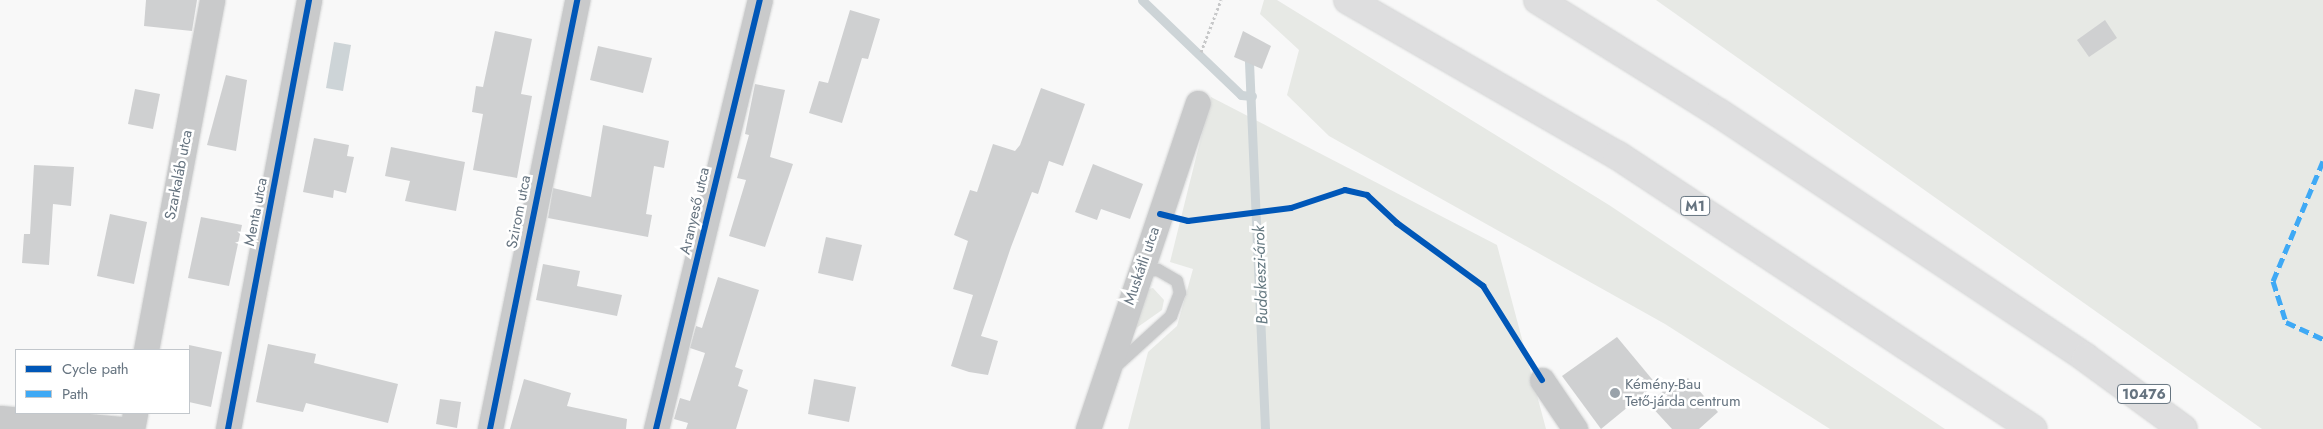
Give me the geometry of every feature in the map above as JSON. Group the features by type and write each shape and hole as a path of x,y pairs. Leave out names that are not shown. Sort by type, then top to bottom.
{"highway":[{"name":"M1","path":"1348,0 1617,155 2032,429"},
{"path":"1538,0 1718,112 2086,358 2183,429"},
{"name":"10476","path":"2086,358 2203,429"}],"street":[{"name":"Szarkaláb utca","path":"146,349 212,0"},
{"name":"Menta utca","path":"228,429 309,0"},
{"name":"Szirom utca","path":"490,429 577,0"},
{"name":"Aranyeső utca","path":"656,429 760,0"},
{"name":"Muskátli utca","path":"1088,429 1198,103"},
{"path":"1542,380 1575,429"},
{"path":"132,429 135,414"},
{"path":"0,418 121,429"}],"lane":[{"path":"1104,380 1171,316 1180,293 1177,282 1158,270 1140,271"}],"path":[{"path":"1201,52 1221,0"}],"shaded area":[{"path":"1264,0 1277,0 1609,205 1945,429 1830,429 1665,324 1329,136 1287,95 1299,50 1260,14"},
{"path":"1656,0 2323,0 2323,429 2262,429"},
{"path":"334,42 351,45 343,91 326,88"},
{"path":"1211,97 1497,245 1546,429 1128,429 1148,352 1177,326 1193,269 1170,262"},
{"path":"1153,288 1164,300 1162,310 1125,336 1145,290"}],"building":[{"path":"146,0 197,0 192,31 144,26"},
{"path":"850,10 880,19 868,59 862,58 842,123 809,113 819,81 828,83"},
{"path":"2105,20 2117,38 2089,57 2077,40"},
{"path":"495,31 532,39 521,94 532,96 517,178 473,170 483,114 472,112 476,86 483,87"},
{"path":"1243,31 1271,46 1262,69 1234,57"},
{"path":"598,46 652,58 643,93 590,80"},
{"path":"226,75 247,80 236,151 207,145"},
{"path":"755,84 785,90 770,157 793,164 765,247 729,236 746,180 737,178 749,135 745,134"},
{"path":"1041,88 1085,104 1063,166 1049,161 1038,194 1032,192 1011,247 981,336 998,341 988,375 969,372 951,366 973,295 953,289 968,241 954,235 970,190 977,192 993,144 1015,151 1020,145"},
{"path":"135,89 160,94 153,129 128,124"},
{"path":"603,125 669,141 664,168 654,166 646,214 652,215 648,237 548,218 553,188 591,197"},
{"path":"314,138 349,145 347,156 354,157 346,193 334,190 333,198 303,192"},
{"path":"391,147 465,162 456,211 405,201 410,181 385,176"},
{"path":"1093,164 1143,184 1130,219 1101,209 1097,220 1075,212"},
{"path":"34,165 74,167 71,206 53,204 49,265 22,263 24,234 30,234"},
{"path":"110,214 147,222 134,284 97,276"},
{"path":"201,217 242,225 229,286 188,278"},
{"path":"826,237 862,245 853,281 818,273"},
{"path":"543,264 580,271 577,286 622,295 617,316 536,300"},
{"path":"718,277 759,290 735,367 743,370 738,386 748,390 736,429 686,429 688,423 674,419 680,398 690,401 705,353 690,348 696,326 702,328"},
{"path":"1617,337 1656,384 1601,429 1562,376"},
{"path":"268,344 316,354 314,363 398,384 388,423 306,403 303,412 256,402"},
{"path":"189,345 222,352 211,407 190,402"},
{"path":"1688,378 1718,412 1699,429 1672,429 1649,404 1667,387 1671,393"},
{"path":"524,379 571,393 567,406 627,419 626,429 510,429"},
{"path":"814,379 856,387 849,422 808,414"},
{"path":"440,399 461,402 457,428 436,424"}],"waterway":[{"path":"1142,0 1241,95 1252,96"},
{"name":"Budakeszi-árok","path":"1249,62 1265,429"}],"marked path":[{"path":"2323,161 2273,281 2286,322 2323,339"}],"cycle path":[{"path":"228,429 309,0"},
{"path":"490,429 577,0"},
{"path":"656,429 760,0"},
{"path":"1160,214 1188,221 1291,208 1345,190 1367,195 1397,223 1483,286 1542,380"}],"place":[{"name":"Kémény-Bau Tető-járda centrum","path":"1615,393"}]}
